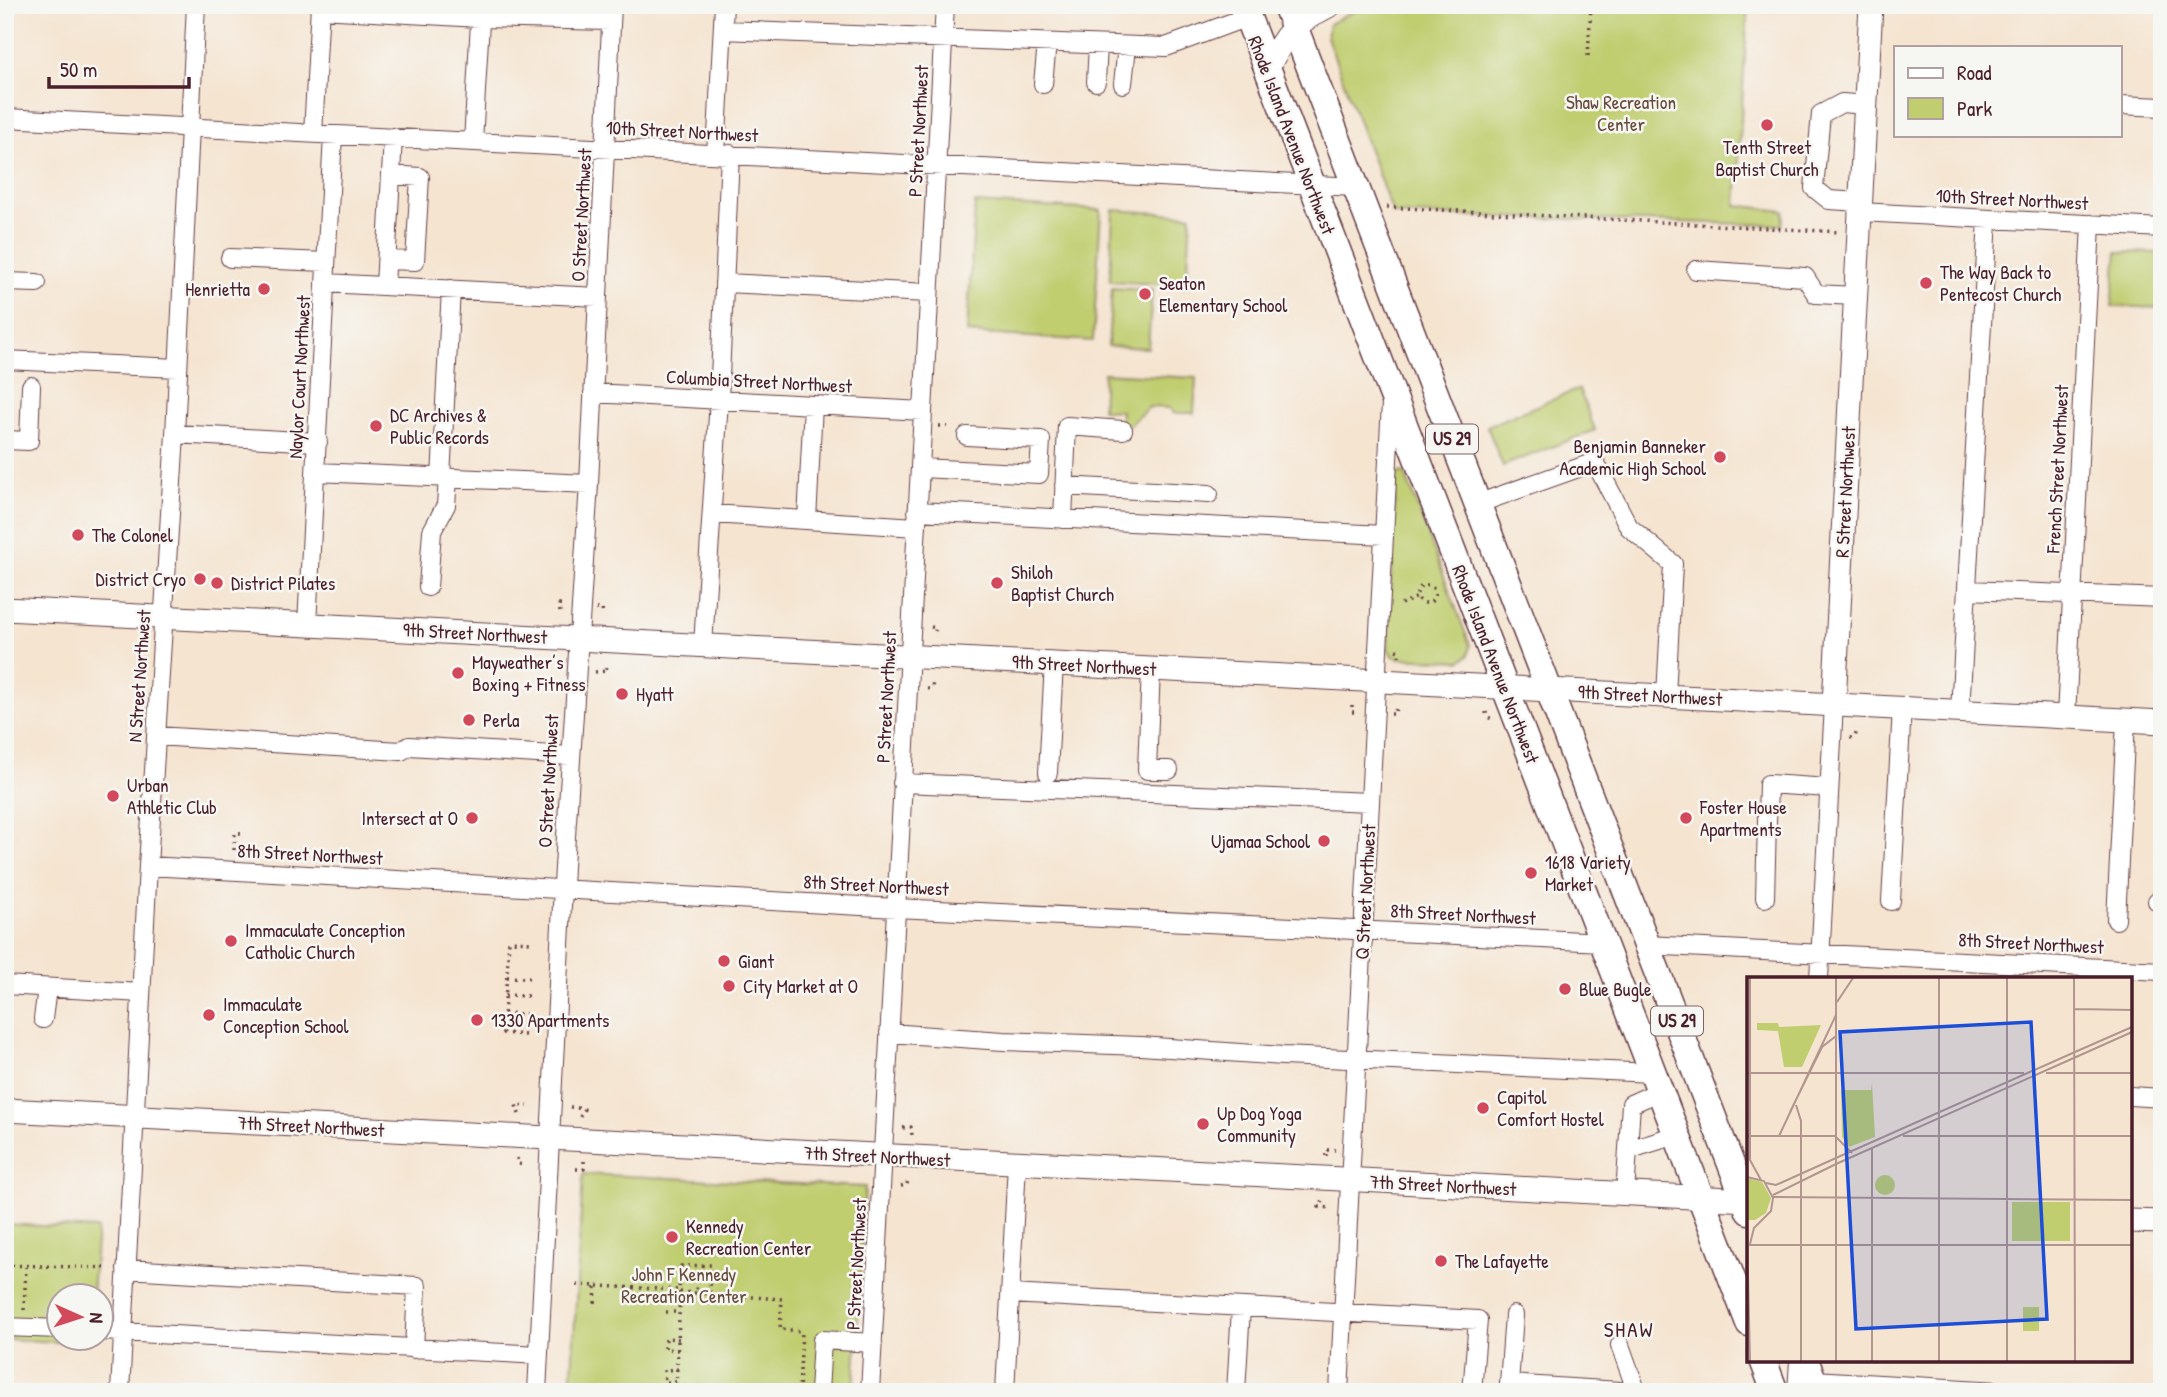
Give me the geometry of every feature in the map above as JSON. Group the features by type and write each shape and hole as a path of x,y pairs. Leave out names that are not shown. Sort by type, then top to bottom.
{"highway":[{"name":"Rhode Island Avenue Northwest","path":"1245,11 1747,1318"},
{"name":"Rhode Island Avenue Northwest","path":"1290,16 1747,1204"},
{"path":"1764,1362 1775,1392"}],"main road":[{"path":"1267,69 1282,40 1290,16 1330,5"},
{"name":"R Street Northwest","path":"1834,704 1871,5"},
{"name":"9th Street Northwest","path":"5,609 2162,722"},
{"name":"7th Street Northwest","path":"5,1110 1700,1198 1747,1204"},
{"path":"2132,1220 2162,1222"}],"street":[{"name":"N Street Northwest","path":"120,1392 148,866 175,434 196,5"},
{"path":"703,645 724,283 724,5"},
{"name":"P Street Northwest","path":"870,1392 945,5"},
{"path":"313,134 320,7 612,13"},
{"path":"723,30 1166,47 1245,11"},
{"path":"473,142 481,12"},
{"name":"O Street Northwest","path":"537,1392 570,757 589,484 612,13"},
{"path":"1042,84 1047,43"},
{"path":"1096,82 1098,44"},
{"path":"1123,84 1127,46"},
{"name":"10th Street Northwest","path":"1866,104 1842,103 1821,114 1814,188 1829,200 1860,207 1988,219 2162,228"},
{"path":"2122,104 2162,107"},
{"name":"10th Street Northwest","path":"5,118 1356,187"},
{"name":"Naylor Court Northwest","path":"307,625 333,135"},
{"path":"385,286 393,138"},
{"path":"387,260 415,261 420,177 391,175"},
{"path":"1960,711 1988,219"},
{"name":"French Street Northwest","path":"2066,717 2091,224"},
{"path":"230,258 326,262"},
{"path":"1696,270 1805,277 1816,294 1855,296"},
{"path":"5,282 37,283"},
{"name":"Naylor Court Northwest","path":"325,283 598,297"},
{"path":"724,283 929,293"},
{"path":"428,587 432,531 446,505 444,479 451,289"},
{"path":"5,360 178,368"},
{"path":"5,440 29,441 31,386"},
{"name":"Columbia Street Northwest","path":"593,393 923,411"},
{"name":"Q Street Northwest","path":"1339,1392 1392,393"},
{"path":"807,520 813,405"},
{"path":"1063,519 1067,426 1123,430"},
{"path":"175,434 318,442"},
{"path":"920,468 1039,474 1041,440 967,436"},
{"path":"1477,504 1595,461 1629,527 1673,564 1667,696"},
{"name":"Naylor Court Northwest","path":"316,472 589,484"},
{"path":"1064,486 1209,494"},
{"path":"712,514 807,520 1063,519 1384,536"},
{"path":"1967,590 2162,598"},
{"path":"1048,773 1054,663"},
{"path":"1151,668 1147,770 1169,770"},
{"name":"R Street Northwest","path":"1819,977 1834,704"},
{"path":"1891,901 1902,708"},
{"path":"2116,920 2126,720"},
{"path":"156,736 401,751 409,746 570,757"},
{"path":"902,783 1370,802"},
{"path":"1765,898 1768,784 1829,788"},
{"name":"8th Street Northwest","path":"148,866 896,908 1603,942"},
{"name":"8th Street Northwest","path":"1646,945 2162,971"},
{"path":"5,985 141,993"},
{"path":"43,1019 47,988"},
{"path":"889,1033 1356,1059 1656,1082"},
{"path":"1625,1194 1631,1104 1656,1082"},
{"path":"2132,1096 2162,1098"},
{"path":"1628,1150 1676,1135"},
{"path":"1005,1392 1017,1163"},
{"path":"126,1269 417,1286 414,1349"},
{"path":"1011,1294 1478,1320 1472,1392"},
{"path":"1236,1392 1241,1308"},
{"path":"1514,1315 1509,1388 1636,1391 1620,1345"},
{"path":"5,1326 46,1328"},
{"path":"116,1332 539,1355"},
{"path":"819,1392 822,1340 873,1343"},
{"path":"1806,1377 2015,1392"}],"path":[{"path":"1588,56 1591,5"},
{"path":"1387,207 1843,232"},
{"path":"939,426 947,426"},
{"path":"1433,587 1444,583"},
{"path":"1427,584 1433,587 1436,595 1430,602 1424,603 1418,597 1418,591 1421,586 1427,584"},
{"path":"1401,604 1418,597"},
{"path":"559,612 559,605 566,605"},
{"path":"596,609 602,609 603,615"},
{"path":"550,668 554,662"},
{"path":"592,672 607,671 606,665"},
{"path":"928,689 932,689 933,683"},
{"path":"1352,705 1352,712 1358,712"},
{"path":"1849,738 1855,737 1857,730"},
{"path":"234,850 235,833 246,833"},
{"path":"525,1035 503,1033 505,995 509,942 531,942"},
{"path":"507,976 528,978"},
{"path":"505,995 528,996"},
{"path":"504,1013 526,1014"},
{"path":"519,1114 516,1105 528,1106"},
{"path":"570,1107 584,1109 580,1117"},
{"path":"903,1128 911,1127 912,1135"},
{"path":"1326,1156 1326,1150 1335,1150"},
{"path":"517,1158 518,1164 525,1165"},
{"path":"576,1169 583,1169 584,1161"},
{"path":"901,1186 907,1185 908,1179"},
{"path":"1324,1201 1319,1207 1332,1208"},
{"path":"5,1265 126,1269"},
{"path":"676,1392 680,1370 678,1350 681,1266 711,1265 710,1294"},
{"path":"23,1317 26,1267"},
{"path":"680,1279 697,1280 696,1293"},
{"path":"577,1285 782,1299 780,1329 801,1331"},
{"path":"595,1303 596,1286"},
{"path":"5,1304 14,1310"},
{"path":"666,1312 680,1312"},
{"path":"678,1350 665,1349 666,1338 679,1339"},
{"path":"676,1382 664,1382 664,1370 680,1370"}],"green space":[{"name":"Shaw Recreation Center","path":"1365,5 1748,5 1736,205 1784,211 1782,225 1393,214 1327,37 1329,24"},
{"path":"975,203 1101,210 1093,341 967,333"},
{"path":"1113,210 1191,215 1187,286 1110,281"},
{"path":"2117,252 2162,253 2162,308 2112,306"},
{"path":"1112,288 1152,290 1148,348 1108,346"},
{"path":"1104,373 1196,378 1194,413 1173,413 1170,408 1149,407 1127,427 1120,427 1121,411 1102,410"},
{"path":"1579,389 1595,430 1503,466 1487,426"},
{"path":"1401,472 1405,474 1470,645 1468,656 1460,661 1398,658 1388,649 1396,475"},
{"name":"John F Kennedy Recreation Center","path":"583,1174 865,1187 854,1392 571,1392"},
{"path":"5,1224 97,1229 93,1282 46,1282 46,1341 5,1339"}],"place":[{"name":"Tenth Street Baptist Church","path":"1767,125"},
{"name":"The Way Back to Pentecost Church","path":"1926,283"},
{"name":"Henrietta","path":"264,289"},
{"name":"Seaton Elementary School","path":"1145,294"},
{"name":"DC Archives & Public Records","path":"376,426"},
{"name":"Benjamin Banneker Academic High School","path":"1720,457"},
{"name":"The Colonel","path":"78,535"},
{"name":"District Cryo","path":"200,579"},
{"name":"District Pilates","path":"217,583"},
{"name":"Shiloh Baptist Church","path":"997,583"},
{"name":"Mayweather’s Boxing + Fitness","path":"458,673"},
{"name":"Hyatt","path":"622,694"},
{"name":"Perla","path":"469,720"},
{"name":"Urban Athletic Club","path":"113,796"},
{"name":"Intersect at O","path":"472,818"},
{"name":"Foster House Apartments","path":"1686,818"},
{"name":"Ujamaa School","path":"1324,841"},
{"name":"1618 Variety Market","path":"1531,873"},
{"name":"Immaculate Conception Catholic Church","path":"231,941"},
{"name":"Giant","path":"724,961"},
{"name":"City Market at O","path":"729,986"},
{"name":"Blue Bugle","path":"1565,989"},
{"name":"Immaculate Conception School","path":"209,1015"},
{"name":"1330 Apartments","path":"477,1020"},
{"name":"Capitol Comfort Hostel","path":"1483,1108"},
{"name":"Up Dog Yoga Community","path":"1203,1124"},
{"name":"Kennedy Recreation Center","path":"672,1237"},
{"name":"The Lafayette","path":"1441,1261"}],"district":[{"name":"SHAW","path":"1629,1330"}]}
